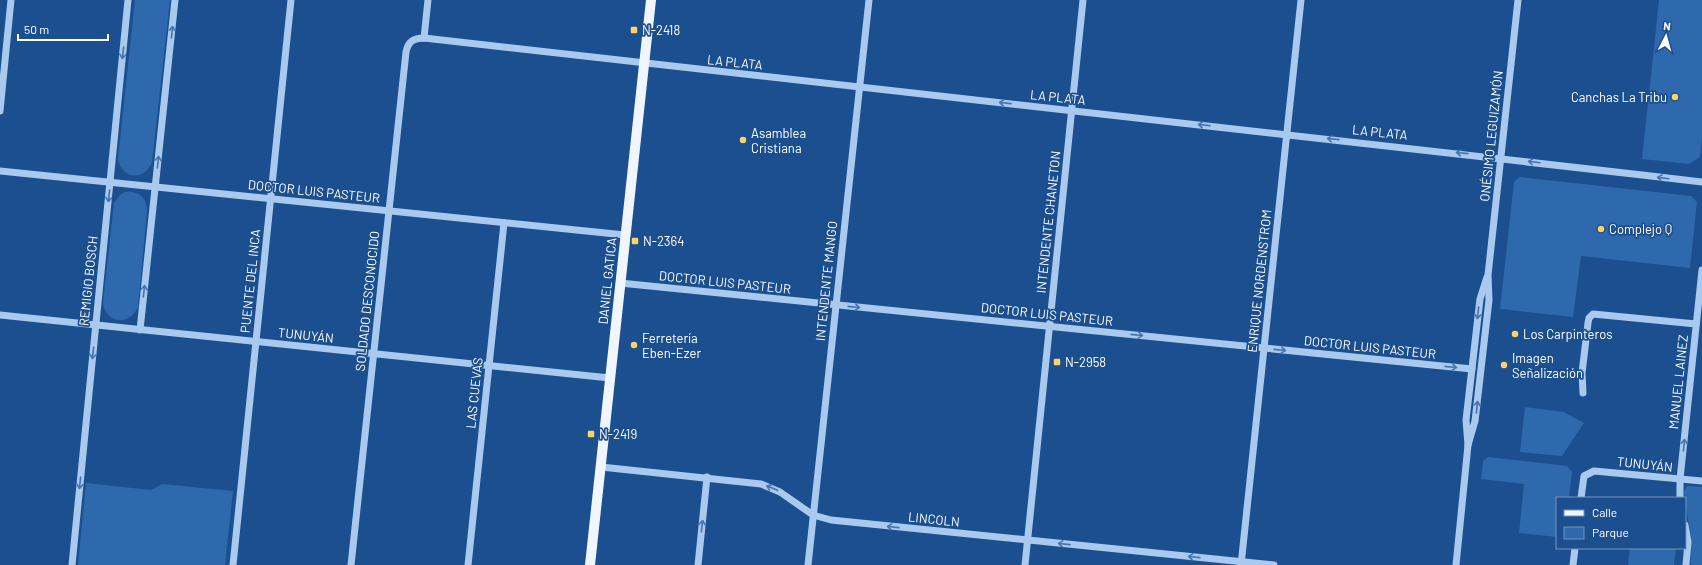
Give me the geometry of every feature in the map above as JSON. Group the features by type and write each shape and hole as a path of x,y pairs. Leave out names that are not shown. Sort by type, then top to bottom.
{"main road":[{"name":"DANIEL GATICA","path":"590,565 651,0"}],"street":[{"path":"0,111 11,0"},
{"name":"REMIGIO BOSCH","path":"72,565 128,0"},
{"path":"140,330 175,0"},
{"name":"PUENTE DEL INCA","path":"233,565 291,0"},
{"path":"424,38 428,0"},
{"name":"INTENDENTE MANGO","path":"808,565 868,0"},
{"name":"INTENDENTE CHANETON","path":"1025,565 1083,0"},
{"name":"ENRIQUE NORDENSTROM","path":"1242,563 1301,0"},
{"name":"ONÉSIMO LEGUIZAMÓN","path":"1456,565 1468,445 1475,421 1489,300 1488,275 1518,0"},
{"name":"LA PLATA","path":"411,41 424,38 644,64 1501,158 1702,182"},
{"name":"SOLDADO DESCONOCIDO","path":"351,565 406,52 411,41"},
{"name":"DOCTOR LUIS PASTEUR","path":"0,171 626,235"},
{"name":"LAS CUEVAS","path":"468,565 504,223"},
{"name":"MANUEL LAINEZ","path":"1680,497 1680,479 1702,270"},
{"name":"ONÉSIMO LEGUIZAMÓN","path":"1468,445 1466,425 1480,299 1488,275"},
{"name":"DOCTOR LUIS PASTEUR","path":"620,283 1472,369"},
{"path":"1583,392 1582,373 1588,323 1591,316 1599,314 1696,324"},
{"name":"TUNUYÁN","path":"0,315 610,378"},
{"name":"LINCOLN","path":"601,467 751,482 766,486 784,494 813,515 831,520 1242,563 1274,565"},
{"name":"TUNUYÁN","path":"1581,497 1583,480 1587,474 1598,471 1702,482"},
{"path":"698,565 707,477"},
{"path":"1686,530 1688,542 1686,565"},
{"path":"1573,565 1575,549"}],"green space":[{"path":"135,0 170,0 152,162 144,173 134,176 124,171 120,166 118,159"},
{"name":"Canchas La Tribu","path":"1659,0 1702,0 1702,137 1700,157 1689,164 1642,159"},
{"name":"Complejo Q","path":"1520,177 1691,196 1697,202 1690,268 1581,256 1573,317 1500,309 1514,182"},
{"path":"125,192 134,192 141,196 146,203 147,212 138,307 130,317 124,320 119,320 113,319 109,315 105,310 103,303 114,203 120,195"},
{"path":"1525,407 1564,412 1584,423 1562,456 1520,452"},
{"path":"1488,457 1567,466 1572,472 1569,497 1556,497 1556,537 1519,533 1524,484 1481,479 1483,461"},
{"path":"86,483 151,490 162,484 233,491 225,565 78,565"},
{"path":"1687,486 1702,487 1702,565 1691,565 1691,539 1684,491"},
{"path":"1630,549 1676,549 1674,565 1628,565"}],"place":[{"name":"N-2418","path":"634,30"},
{"name":"Canchas La Tribu","path":"1675,97"},
{"name":"Asamblea Cristiana","path":"743,140"},
{"name":"Complejo Q","path":"1601,229"},
{"name":"N-2364","path":"635,241"},
{"name":"Los Carpinteros","path":"1515,334"},
{"name":"Ferretería Eben-Ezer","path":"634,345"},
{"name":"N-2958","path":"1057,362"},
{"name":"Imagen Señalización","path":"1504,365"},
{"name":"N-2419","path":"591,434"}]}
